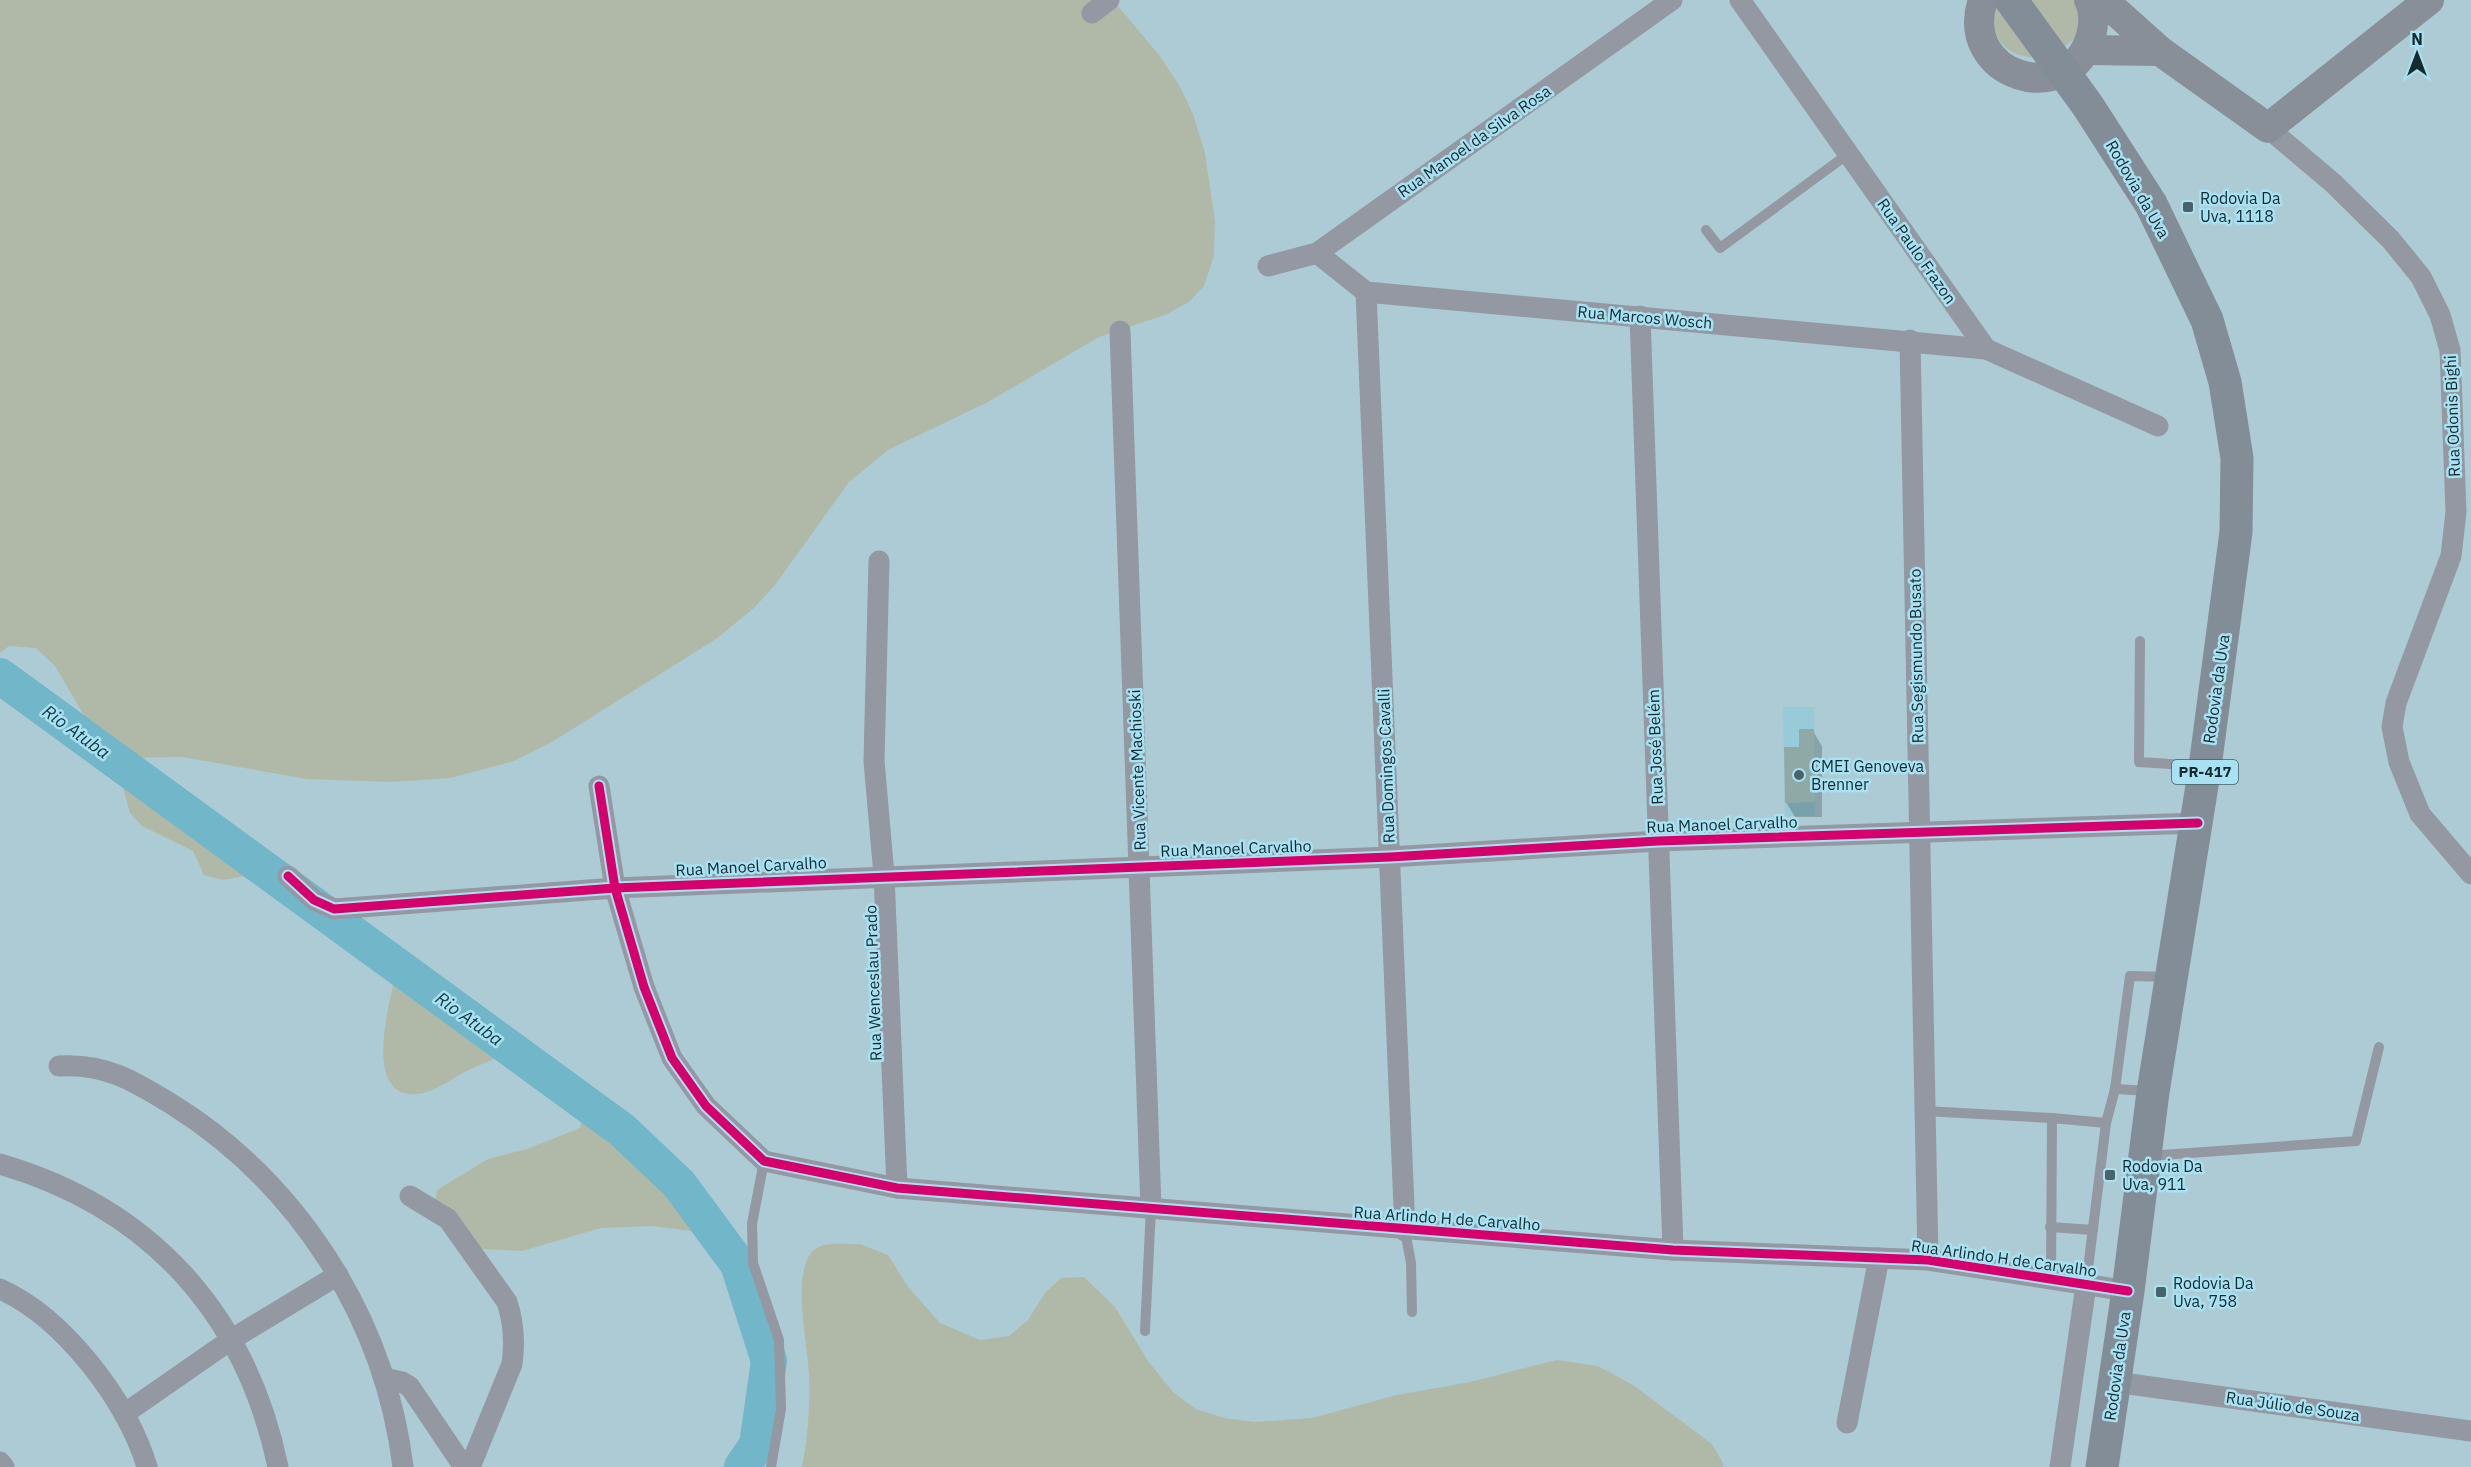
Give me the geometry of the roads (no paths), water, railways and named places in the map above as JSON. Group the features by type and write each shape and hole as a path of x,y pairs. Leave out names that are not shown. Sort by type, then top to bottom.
{"highway":[{"path":"2011,0 2077,60"},
{"name":"Rodovia da Uva","path":"2077,60 2088,106 2151,204 2206,320 2225,382 2237,458 2236,532 2198,823 2153,1092 2128,1291 2102,1467"}],"main road":[{"path":"1983,0 1978,27 1983,45 1993,59 2007,71 2024,77 2043,78 2077,60 2160,51"},
{"path":"2077,60 2094,25 2090,0"},
{"name":"Rua Odonis Bighi","path":"2103,0 2160,51 2268,128"},
{"path":"2268,128 2429,0"}],"street":[{"path":"1092,13 1109,0"},
{"name":"Rua Manoel da Silva Rosa","path":"1268,266 1317,253 1672,0"},
{"name":"Rua Paulo Frazon","path":"1740,0 1986,349"},
{"name":"Rua Odonis Bighi","path":"2268,128 2334,183 2391,240 2421,277 2440,315 2450,350 2464,511 2451,556 2396,703 2392,727 2399,762 2420,813 2471,874"},
{"path":"1317,253 1366,292"},
{"name":"Rua Marcos Wosch","path":"1366,292 1910,340 1986,349"},
{"name":"Rua Domingos Cavalli","path":"1366,292 1405,1231"},
{"name":"Rua José Belém","path":"1640,316 1673,1250"},
{"name":"Rua Vicente Machioski","path":"1120,332 1151,1208"},
{"name":"Rua Segismundo Busato","path":"1910,340 1928,1260"},
{"path":"1986,349 2158,426"},
{"name":"Rua Wenceslau Prado","path":"879,561 874,761 884,876 897,1188"},
{"path":"599,786 615,888 644,987 672,1058 706,1106 764,1161"},
{"name":"Rua Manoel Carvalho","path":"288,876 314,900 334,909 615,888 1390,857 1658,841 2198,823"},
{"path":"59,1066 85,1064 111,1072 151,1092 225,1142 289,1205 316,1240 361,1318 384,1378 403,1467"},
{"name":"Rua Arlindo H de Carvalho","path":"764,1161 897,1188 1405,1231 1673,1250 1928,1260 2128,1291"},
{"path":"0,1164 60,1185 90,1200 137,1231 171,1260 194,1284 232,1339 261,1401 278,1467"},
{"path":"410,1196 448,1218 507,1302 511,1315 514,1347 512,1364 470,1467"},
{"path":"1847,1423 1879,1258"},
{"path":"124,1414 232,1339 338,1275"},
{"path":"2060,1467 2086,1285"},
{"path":"0,1289 19,1298 58,1330 94,1370 124,1414 147,1467"},
{"path":"384,1378 402,1382 410,1387 464,1467"},
{"name":"Rua Júlio de Souza","path":"2115,1382 2471,1431"},
{"path":"0,1462 4,1467"}],"lane":[{"path":"1706,230 1720,248 1848,154"},
{"path":"2140,641 2139,762 2205,767"},
{"path":"2086,1285 2106,1123 2115,1089 2130,976 2171,977"},
{"path":"2145,1156 2356,1142 2379,1047"},
{"path":"2115,1089 2153,1092"},
{"path":"1925,1111 2106,1123"},
{"path":"2051,1279 2052,1118"},
{"path":"764,1161 752,1224 753,1263 779,1340 781,1409 771,1467"},
{"path":"1144,1331 1151,1208"},
{"path":"2050,1227 2093,1230"},
{"name":"Rua Domingos Cavalli","path":"1405,1231 1411,1263 1412,1312"}],"waterway":[{"name":"Rio Atuba","path":"0,676 622,1130 679,1184 738,1264 769,1361 757,1445 742,1467"}],"place":[{"name":"Rodovia Da Uva, 1118","path":"2188,207"},
{"name":"CMEI Genoveva Brenner","path":"1799,775"},
{"name":"Rodovia Da Uva, 911","path":"2110,1175"},
{"name":"Rodovia Da Uva, 758","path":"2161,1292"}]}
